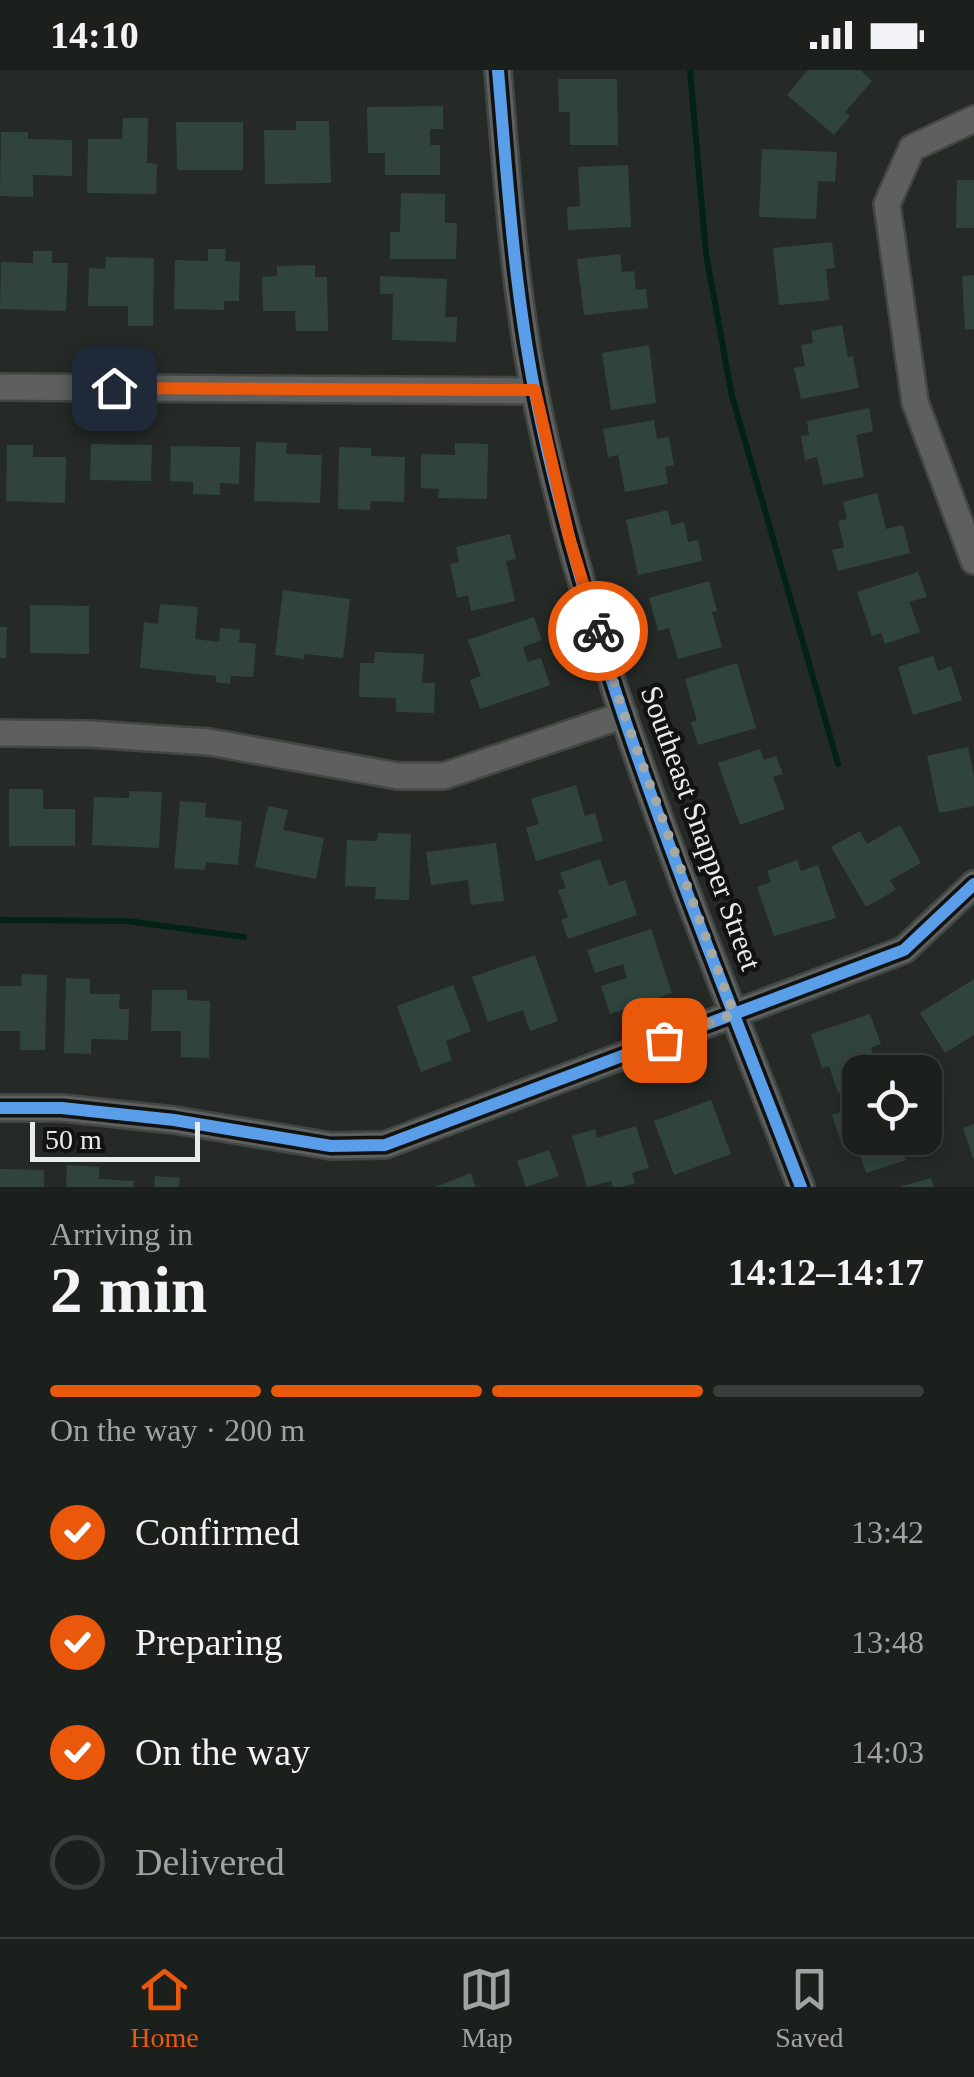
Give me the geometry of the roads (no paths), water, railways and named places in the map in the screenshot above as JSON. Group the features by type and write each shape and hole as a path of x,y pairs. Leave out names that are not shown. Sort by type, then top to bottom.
{"street":[{"name":"Southeast Snapper Street","path":"498,70 510,207 535,390 570,541 624,714 801,1187"},
{"path":"974,119 912,148 887,204 915,402 974,561"},
{"path":"0,387 535,390"},
{"path":"0,734 90,734 208,742 398,776 444,776 624,714"},
{"path":"0,1108 62,1108 174,1120 331,1146 384,1145 904,950 974,884"}],"waterway":[{"path":"690,70 706,254 732,396 838,764"},
{"path":"0,920 127,921 244,937"}]}
